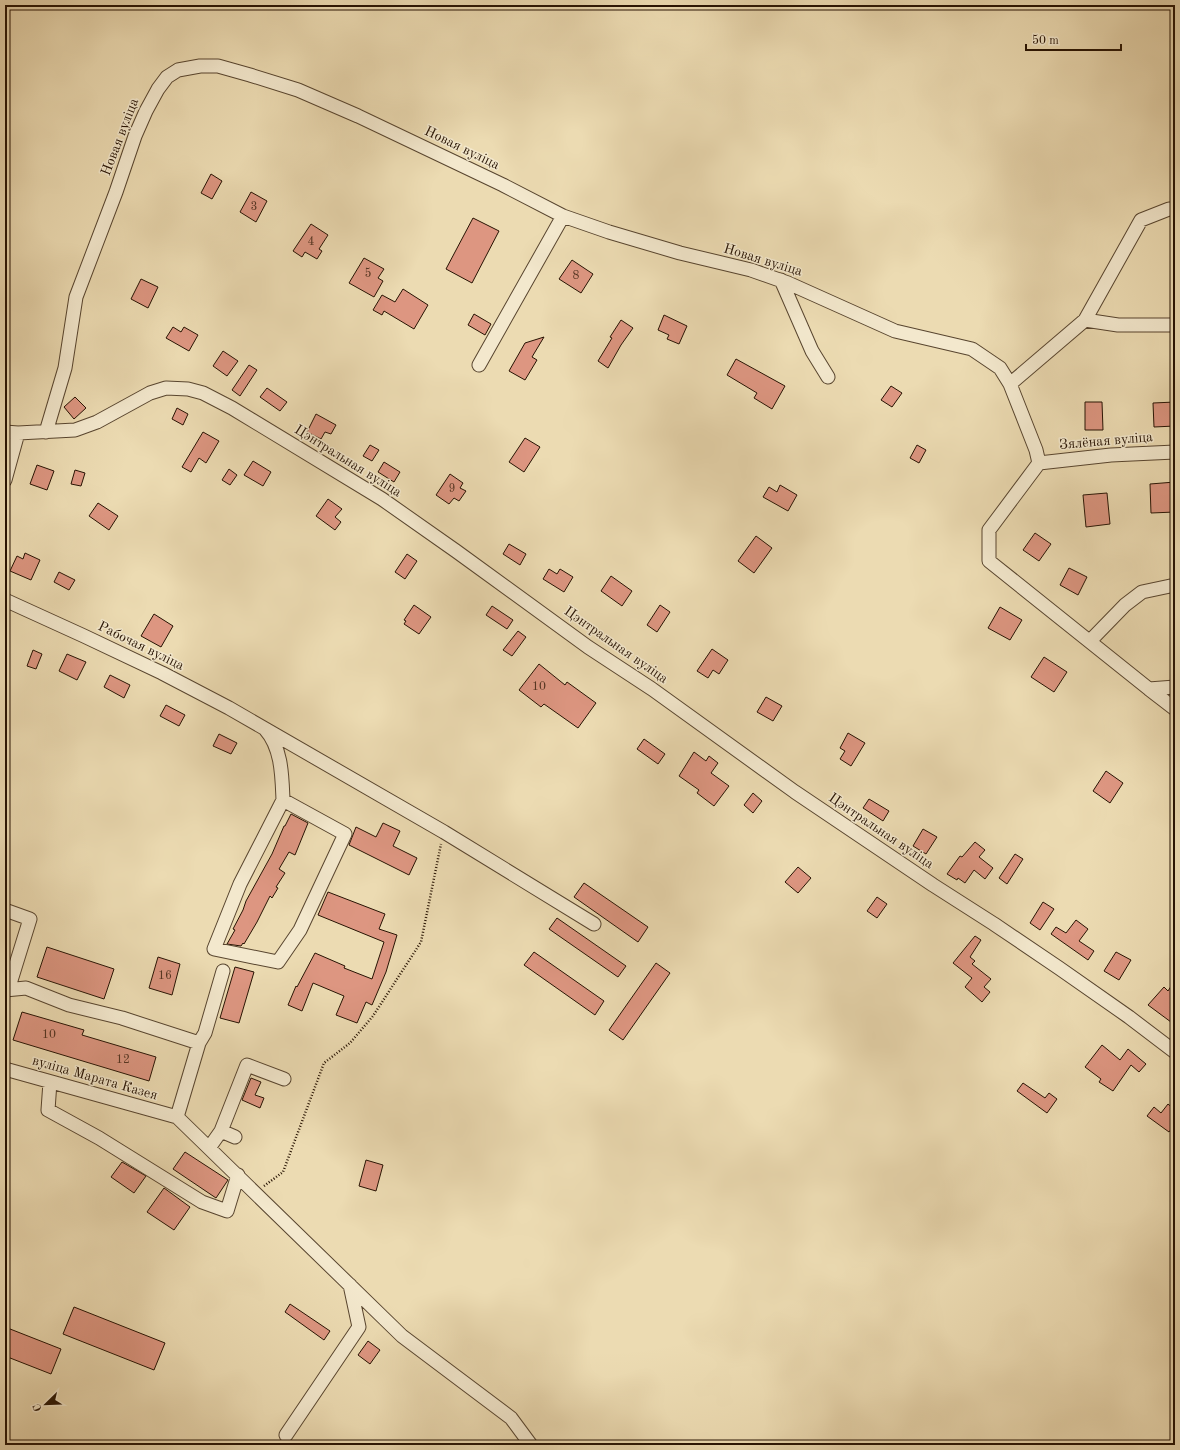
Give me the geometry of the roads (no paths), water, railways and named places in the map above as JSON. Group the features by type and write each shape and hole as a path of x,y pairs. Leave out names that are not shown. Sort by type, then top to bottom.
{"street":[{"name":"Новая вуліца","path":"46,432 65,368 76,297 146,111 162,83 167,77 178,70 200,66 218,66 298,90 358,116 563,216 609,232 680,253 751,270 781,280 895,331 972,350 1000,368 1010,384 1036,450 1039,463"},
{"path":"1010,384 1085,320 1141,220 1175,209"},
{"path":"479,365 563,216"},
{"path":"781,280 812,351 828,377"},
{"path":"1085,320 1118,325 1175,325"},
{"name":"Цэнтральная вуліца","path":"12,432 46,432 75,430 86,427 108,417 150,393 166,388 188,389 203,393 232,408 382,499 588,646 652,689 795,792 1060,968 1175,1052"},
{"path":"5,480 12,432"},
{"name":"Зялёная вуліца","path":"1039,463 1111,455 1175,452"},
{"path":"1039,463 989,530 989,561 1175,709"},
{"path":"1090,641 1125,605 1142,592 1175,585"},
{"name":"Рабочая вуліца","path":"5,600 162,673 260,725 444,832 594,924"},
{"path":"1149,689 1175,687"},
{"path":"260,725 274,741 282,770 283,800 240,884 214,949 278,962 300,930 345,834 283,800"},
{"path":"5,910 30,919 6,990 26,988 69,1005 122,1018 199,1043"},
{"path":"223,971 205,1033 199,1043 177,1117 256,1192 402,1336 511,1418 531,1445"},
{"path":"210,1148 221,1131 247,1065 284,1079"},
{"name":"вуліца Марата Казея","path":"5,1069 177,1117"},
{"path":"50,1082 48,1110 99,1138 202,1202 227,1211 238,1175"},
{"path":"221,1131 235,1137"},
{"path":"286,1435 359,1327 350,1286"}]}
